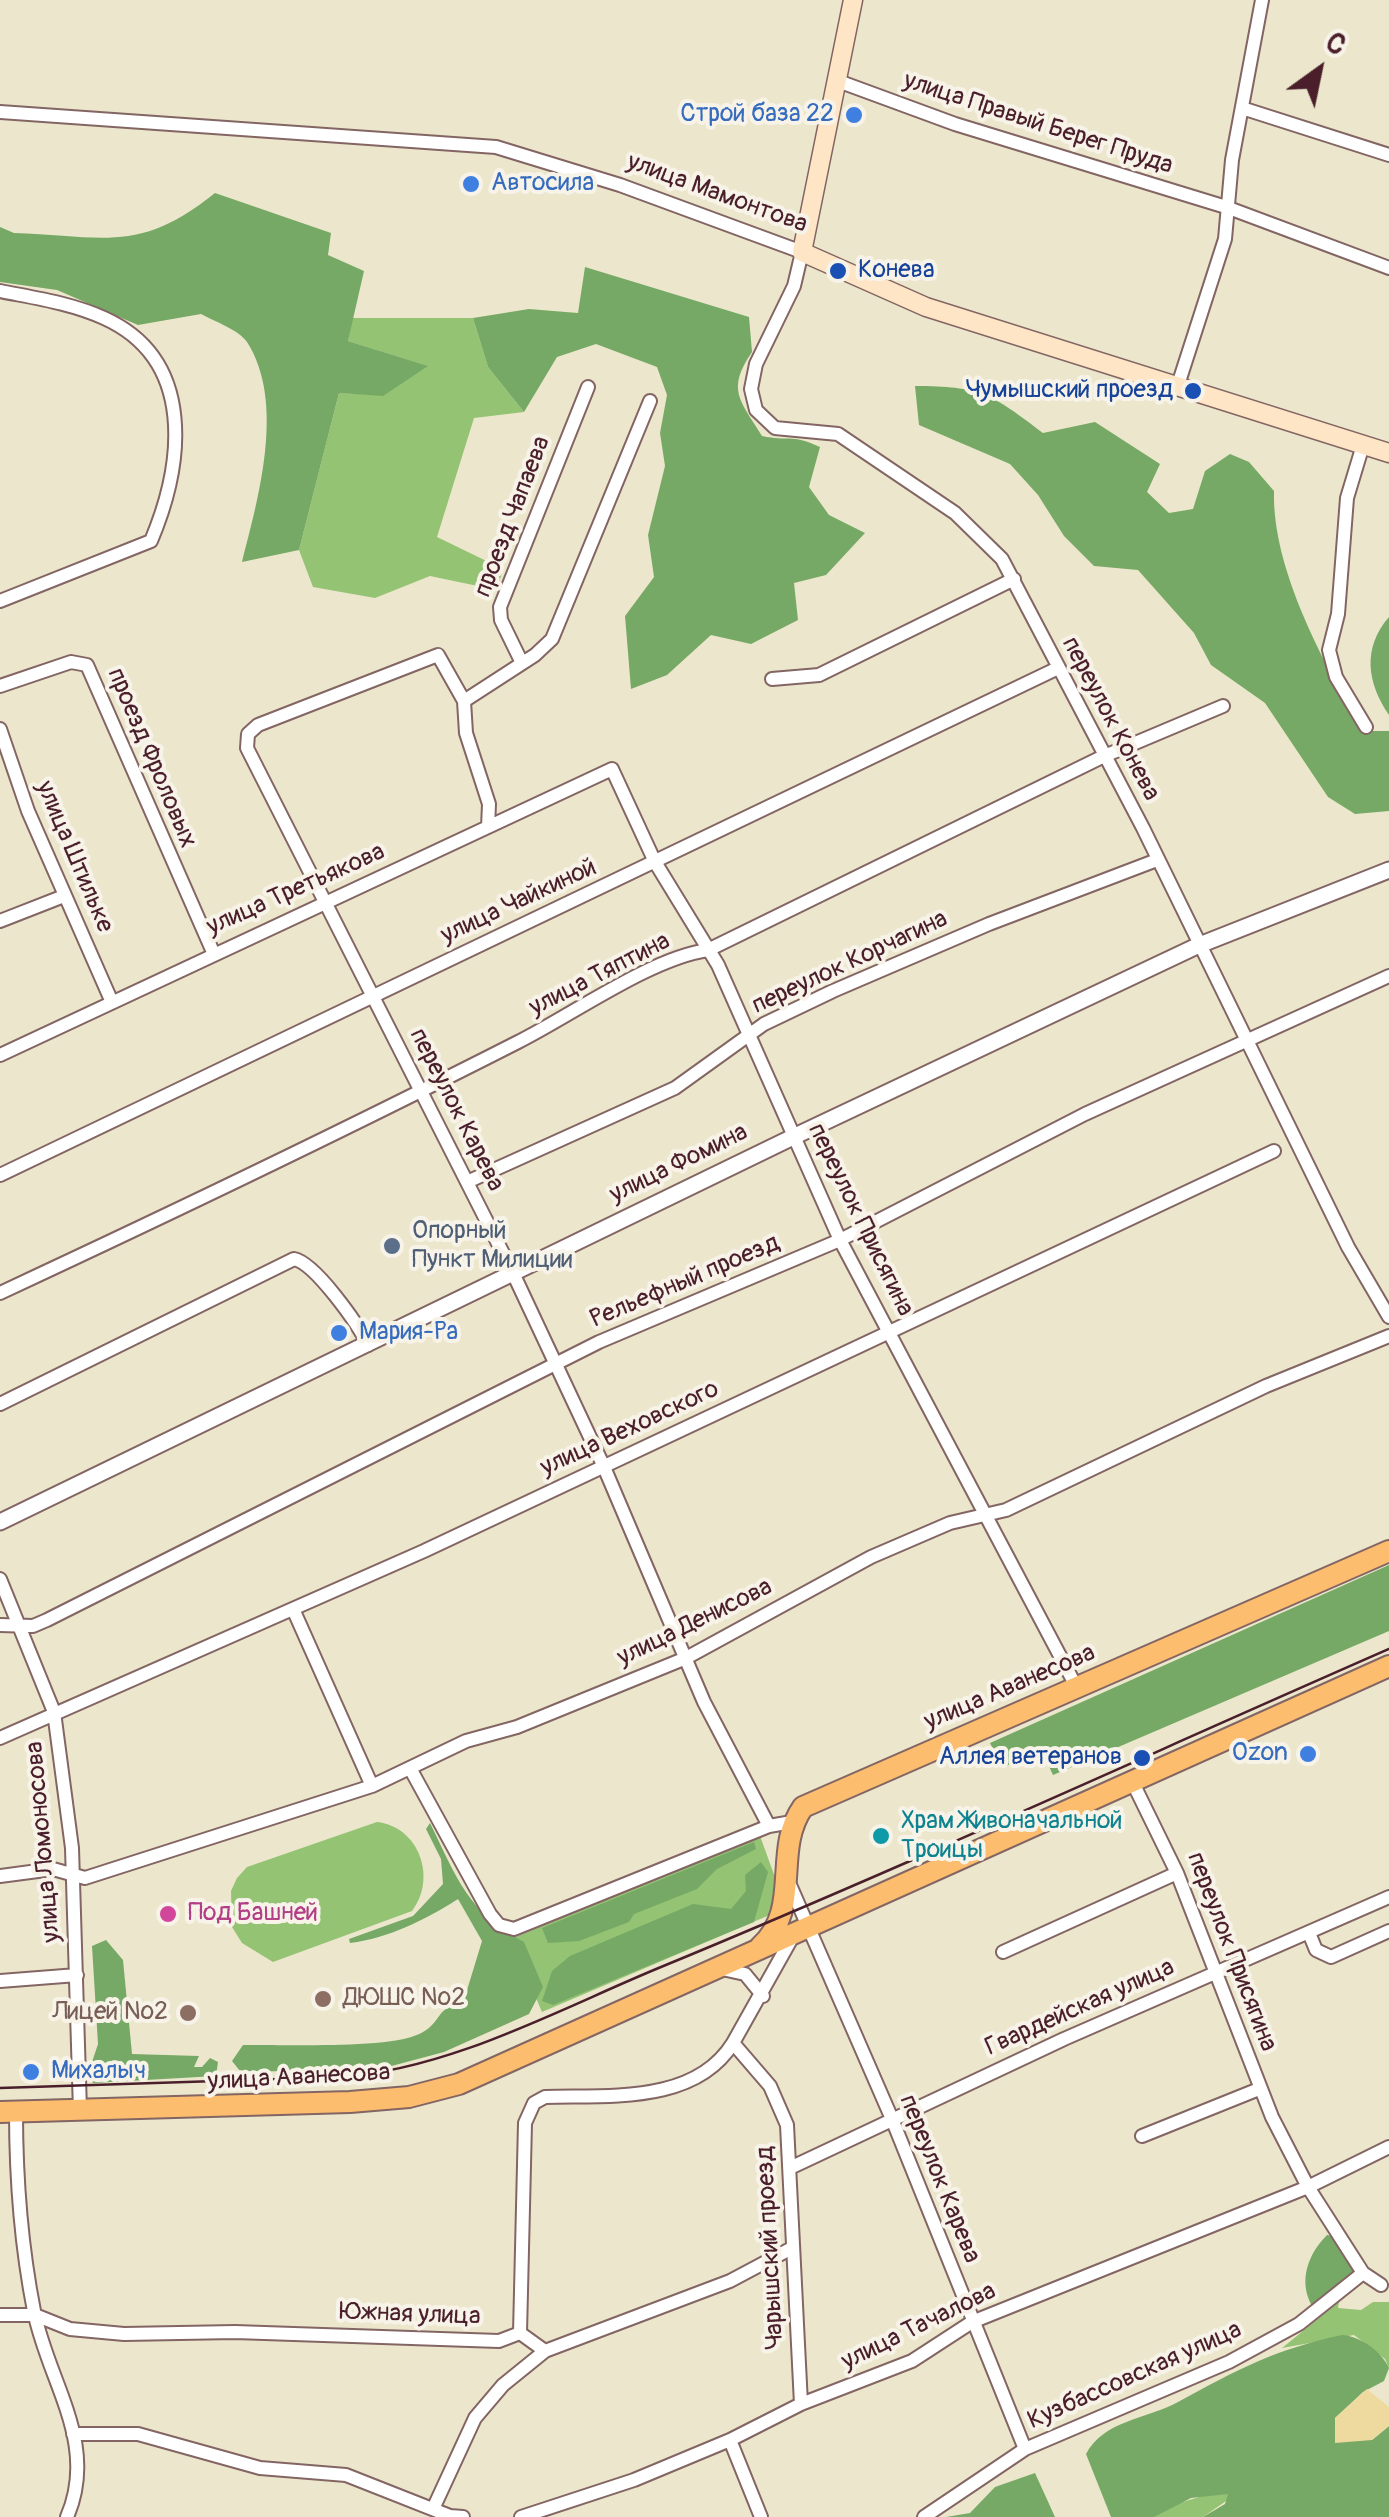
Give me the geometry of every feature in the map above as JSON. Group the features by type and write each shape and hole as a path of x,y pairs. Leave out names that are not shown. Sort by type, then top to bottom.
{"highway":[{"name":"улица Аванесова","path":"751,1955 766,1942 782,1916 792,1822 802,1807 1389,1551"},
{"name":"улица Аванесова","path":"8,2112 350,2102 429,2093 494,2071 1132,1779 1389,1666"}],"main road":[{"path":"802,252 853,0"},
{"name":"улица Мамонтова","path":"802,252 926,307 1389,453"}],"street":[{"path":"1178,385 1225,239 1226,207 1262,0"},
{"name":"улица Правый Берег Пруда","path":"838,81 955,124 1226,207 1389,268"},
{"path":"1244,108 1389,155"},
{"name":"улица Мамонтова","path":"0,112 496,148 620,185 802,252"},
{"name":"переулок Конева","path":"802,252 794,286 756,364 752,389 756,410 775,428 838,434 886,464 974,527 1014,579 1348,1246 1389,1317"},
{"path":"0,291 54,301 106,319 140,346 160,370 170,394 177,464 152,541 0,602"},
{"name":"проезд Чапаева","path":"522,663 501,620 500,608 588,386"},
{"path":"488,827 489,804 466,733 464,701 552,639 650,401"},
{"path":"1362,445 1347,498 1338,614 1329,650 1336,678 1366,727"},
{"path":"772,679 819,676 1014,579"},
{"name":"переулок Карева","path":"464,701 438,655 258,725 248,734 247,748 557,1362 704,1702 769,1826"},
{"name":"проезд Фроловых","path":"0,686 72,662 86,665 213,952"},
{"name":"улица Чайкиной","path":"0,1175 655,862 667,852 1056,669"},
{"name":"улица Тяптина","path":"0,1293 421,1090 616,988 694,952 708,950 1102,757 1223,706"},
{"name":"улица Штильке","path":"0,730 64,896 111,1000"},
{"name":"переулок Присягина","path":"612,769 655,862 708,950 840,1240 1077,1688"},
{"name":"улица Третьякова","path":"0,1054 612,769"},
{"name":"переулок Корчагина","path":"467,1182 675,1088 764,1024 833,991 989,924 1157,860"},
{"name":"улица Фомина","path":"0,1522 793,1136 1197,946 1389,870"},
{"path":"0,920 64,896"},
{"name":"Рельефный проезд","path":"0,1626 47,1620 557,1362 840,1240 1085,1114 1244,1038 1389,976"},
{"name":"улица Веховского","path":"0,1738 604,1467 1274,1151"},
{"path":"0,1404 294,1260 303,1261 338,1299 368,1344"},
{"name":"улица Денисова","path":"0,1876 53,1869 85,1878 372,1786 466,1741 516,1728 686,1658 871,1557 950,1524 987,1518 1266,1386 1389,1336"},
{"name":"улица Ломоносова","path":"0,1580 54,1712 73,1872 80,2111"},
{"path":"293,1609 372,1786"},
{"path":"411,1770 490,1914 499,1925 514,1929 769,1826 792,1822"},
{"name":"переулок Присягина","path":"1132,1779 1218,1970 1259,2088 1308,2187 1362,2273 1381,2285"},
{"name":"переулок Карева","path":"786,1868 802,1932 892,2119 1025,2449"},
{"path":"1003,1952 1177,1872"},
{"name":"Гвардейская улица","path":"792,2166 1218,1970 1389,1898"},
{"path":"1309,1933 1316,1950 1331,1956 1389,1930"},
{"path":"544,2351 520,2333 525,2123 539,2098 673,2088 719,2066 802,1932"},
{"path":"722,1969 745,1974 763,1996"},
{"path":"0,1981 77,1975"},
{"name":"Чарышский проезд","path":"733,2043 770,2086 788,2125 801,2404"},
{"name":"переулок Присягина","path":"1142,2136 1259,2088"},
{"path":"8,2112 35,2315 74,2434 79,2490 67,2517"},
{"name":"улица Тачалова","path":"521,2517 634,2480 730,2440 801,2404 912,2361 972,2322 1308,2187 1389,2147"},
{"path":"433,2509 475,2418 503,2386 544,2351 730,2281 792,2248"},
{"name":"Кузбассовская улица","path":"924,2517 1025,2449 1229,2362 1299,2324 1362,2273"},
{"name":"Южная улица","path":"0,2315 35,2315 70,2329 124,2334 235,2332 499,2341 520,2333"},
{"path":"74,2434 138,2434 260,2468 346,2475 463,2517"},
{"path":"730,2440 760,2517"}],"green space":[{"path":"215,193 331,233 328,255 364,271 348,341 428,366 383,396 339,393 299,550 242,562 261,481 267,422 259,366 247,342 201,314 138,325 57,290 0,282 0,227 14,233 120,237 164,225"},
{"path":"585,267 749,317 752,352 738,386 742,404 762,436 796,439 820,447 809,487 829,515 865,533 826,575 794,583 798,620 751,644 711,635 667,675 631,689 625,616 654,577 648,535 665,466 660,433 667,395 657,367 596,344 557,357 524,412 488,367 473,318 529,309 578,313"},
{"path":"352,318 473,318 488,367 524,412 474,418 437,537 503,569 497,590 430,576 375,598 313,587 299,550 339,393 383,395 427,366 348,341"},
{"path":"915,386 955,388 984,395 1043,433 1095,422 1160,464 1147,492 1169,513 1193,509 1205,471 1230,454 1249,462 1274,491 1276,521 1291,583 1332,676 1362,731 1389,731 1389,811 1355,814 1328,797 1265,703 1211,665 1194,633 1138,570 1094,566 1064,536 1038,495 1010,464 919,425"},
{"path":"1389,617 1389,715 1372,678 1371,653"},
{"path":"1389,1565 1389,1631 1053,1775 1041,1749 1002,1768 990,1743"},
{"path":"377,1822 404,1834 420,1856 423,1884 412,1911 273,1962 242,1943 232,1927 231,1891 247,1867"},
{"path":"430,1823 457,1877 477,1906 489,1919 524,1942 543,1987 529,2014 444,2052 369,2072 240,2071 232,2061 243,2045 364,2044 409,2038 423,2032 448,2008 464,2000 482,1941 458,1899 393,1932 364,1941 350,1943 349,1939 413,1916 443,1884 441,1859 426,1829"},
{"path":"760,1836 776,1880 772,1914 542,2012 511,1939"},
{"path":"754,1842 756,1849 717,1869 697,1889 579,1941 548,1943 542,1928"},
{"path":"761,1862 768,1872 754,1922 553,2005 542,2001 552,1971 570,1956 693,1904 731,1909 746,1891 745,1875"},
{"path":"106,1940 123,1960 132,2054 199,2056 194,2067 202,2067 210,2058 218,2062 216,2076 93,2083 88,2074 98,2044 92,1946"},
{"path":"1327,2235 1333,2236 1354,2272 1312,2306 1306,2287 1307,2268"},
{"path":"1339,2302 1338,2308 1361,2310 1373,2302 1389,2302 1389,2368 1385,2359 1354,2335 1282,2348"},
{"path":"1342,2335 1369,2346 1389,2368 1384,2381 1363,2392 1335,2418 1372,2440 1389,2426 1389,2517 1203,2517 1225,2504 1228,2494 1191,2498 1154,2517 1111,2517 1086,2454 1104,2434 1257,2362"},
{"path":"1035,2473 1055,2517 946,2517 970,2513 995,2487"},
{"path":"1216,2492 1228,2493 1229,2499 1203,2517 1154,2517 1166,2507"}],"sand":[{"path":"1367,2389 1389,2407 1389,2426 1372,2440 1335,2443 1335,2418"}],"tram line":[{"path":"0,2088 341,2077 382,2072 464,2050 844,1890 1389,1649"}],"place":[{"name":"Строй база 22","path":"854,115"},
{"name":"Автосила","path":"471,184"},
{"name":"Конева","path":"838,271"},
{"name":"Чумышский проезд","path":"1193,391"},
{"name":"Опорный Пункт Милиции","path":"392,1246"},
{"name":"Мария-Ра","path":"339,1333"},
{"name":"Ozon","path":"1308,1754"},
{"name":"Аллея ветеранов","path":"1142,1758"},
{"name":"Храм Живоначальной Троицы","path":"881,1836"},
{"name":"Под Башней","path":"168,1914"},
{"name":"ДЮШС №2","path":"323,1999"},
{"name":"Лицей №2","path":"188,2013"},
{"name":"Михалыч","path":"31,2072"}]}
